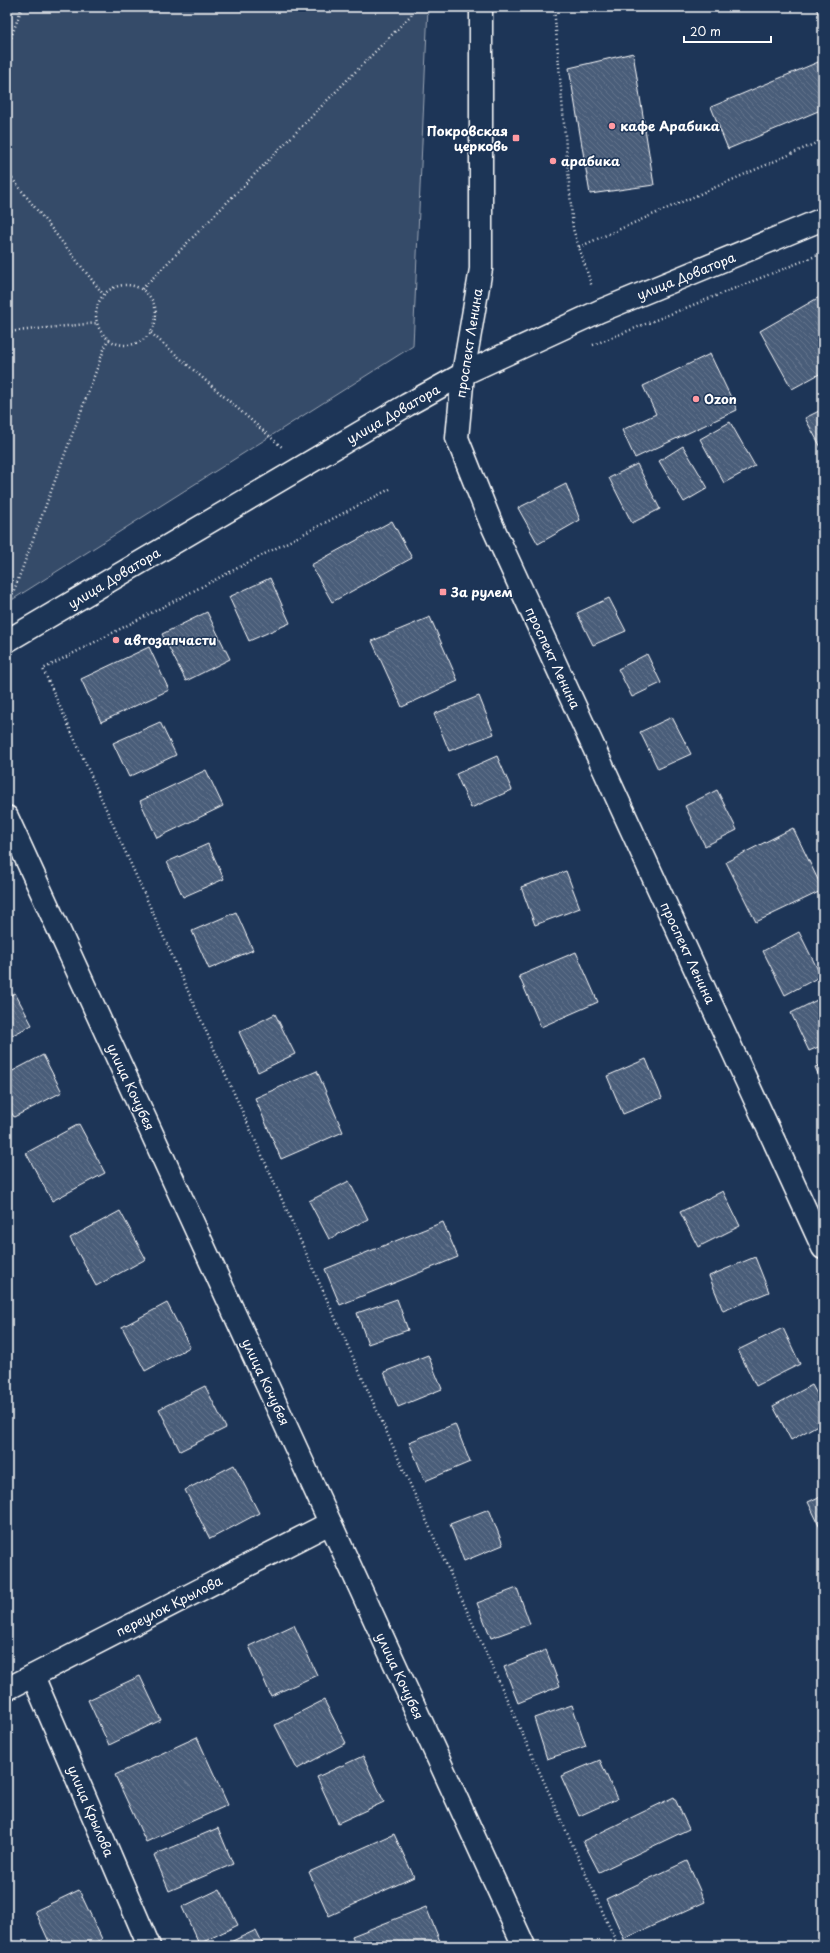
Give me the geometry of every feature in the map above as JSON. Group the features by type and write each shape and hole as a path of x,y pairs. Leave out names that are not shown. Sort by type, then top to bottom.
{"street":[{"name":"проспект Ленина","path":"481,7 481,269 463,374 457,438 491,523 823,1248"},
{"name":"улица Доватора","path":"7,641 463,374 600,311 823,219"},
{"name":"улица Кочубея","path":"7,817 524,1946"},
{"name":"переулок Крылова","path":"7,1689 330,1523"},
{"name":"улица Крылова","path":"33,1676 149,1946"}],"path":[{"path":"7,49 22,7"},
{"path":"142,289 419,7"},
{"path":"554,7 573,229 600,311 612,338"},
{"path":"579,247 823,140"},
{"path":"7,172 103,294"},
{"path":"590,347 823,253"},
{"path":"122,284 133,285 142,289 150,296 156,305 157,315 151,333 144,340 130,345 116,344 108,339 101,332 97,323 96,314 98,303 103,294 122,284"},
{"path":"7,332 97,323"},
{"path":"151,333 304,466"},
{"path":"7,609 108,339"},
{"path":"390,489 43,669 618,1946"}],"shaded area":[{"path":"7,7 428,7 413,346 7,603"}],"building":[{"path":"815,7 823,7 823,21"},
{"name":"кафе Арабика","path":"633,53 654,185 590,194 569,68"},
{"path":"823,60 823,109 728,149 711,107"},
{"path":"823,295 823,372 792,389 760,331"},
{"path":"710,354 737,410 635,458 622,430 656,414 643,386"},
{"path":"823,409 823,451 805,418"},
{"path":"730,422 755,466 724,483 700,439"},
{"path":"683,446 708,488 684,502 659,461"},
{"path":"637,464 660,509 632,523 609,478"},
{"path":"566,484 580,520 538,544 518,508"},
{"path":"392,521 412,558 332,602 311,565"},
{"path":"270,578 290,623 249,641 229,597"},
{"path":"609,598 626,631 593,645 577,613"},
{"path":"207,612 230,659 186,681 162,634"},
{"path":"430,617 458,681 402,707 372,641"},
{"path":"149,647 169,690 101,722 81,679"},
{"path":"647,654 661,683 632,697 618,669"},
{"path":"479,696 494,734 449,751 434,714"},
{"path":"672,717 691,754 658,769 640,732"},
{"path":"160,722 176,755 129,777 113,743"},
{"path":"497,756 512,790 471,808 456,774"},
{"path":"206,770 223,806 157,838 140,801"},
{"path":"717,790 737,830 705,846 685,806"},
{"path":"793,828 823,890 756,922 726,862"},
{"path":"208,844 224,879 183,897 167,862"},
{"path":"566,871 580,908 535,925 521,887"},
{"path":"236,912 253,950 209,969 192,931"},
{"path":"799,932 821,976 785,995 763,951"},
{"path":"576,952 598,1002 541,1027 519,976"},
{"path":"15,993 32,1025 7,1038 7,997"},
{"path":"823,997 823,1045 809,1051 791,1013"},
{"path":"275,1014 295,1054 258,1072 239,1032"},
{"path":"43,1055 62,1092 14,1117 7,1105 7,1074"},
{"path":"646,1059 662,1098 623,1114 607,1076"},
{"path":"823,1064 823,1085 815,1067"},
{"path":"317,1071 343,1132 281,1159 255,1098"},
{"path":"79,1124 105,1173 52,1201 26,1153"},
{"path":"349,1181 368,1219 329,1239 309,1201"},
{"path":"723,1191 740,1226 698,1247 680,1212"},
{"path":"120,1211 146,1259 96,1286 70,1238"},
{"path":"443,1222 458,1257 340,1305 325,1269"},
{"path":"755,1257 769,1292 723,1311 709,1276"},
{"path":"397,1299 408,1330 368,1344 357,1313"},
{"path":"167,1303 190,1347 145,1371 122,1327"},
{"path":"783,1328 800,1364 756,1386 738,1350"},
{"path":"428,1355 442,1389 398,1407 384,1372"},
{"path":"812,1385 823,1405 823,1422 791,1440 773,1406"},
{"path":"205,1386 226,1428 180,1451 159,1409"},
{"path":"455,1424 470,1462 425,1481 409,1442"},
{"path":"234,1465 259,1513 210,1539 185,1490"},
{"path":"823,1495 823,1533 808,1502"},
{"path":"489,1509 503,1545 464,1561 450,1524"},
{"path":"517,1588 530,1624 491,1638 477,1603"},
{"path":"294,1625 317,1675 271,1696 249,1646"},
{"path":"546,1650 560,1686 518,1703 504,1667"},
{"path":"140,1676 161,1720 109,1745 88,1700"},
{"path":"324,1700 346,1743 297,1769 275,1725"},
{"path":"572,1705 586,1746 547,1759 534,1718"},
{"path":"197,1737 228,1805 146,1842 115,1775"},
{"path":"363,1756 384,1802 338,1823 317,1777"},
{"path":"600,1760 617,1799 579,1816 561,1776"},
{"path":"674,1797 689,1829 599,1872 583,1841"},
{"path":"218,1828 233,1864 169,1891 154,1855"},
{"path":"394,1834 414,1877 329,1916 309,1872"},
{"path":"687,1861 705,1902 624,1939 606,1899"},
{"path":"220,1889 238,1925 199,1944 182,1907"},
{"path":"79,1890 102,1939 88,1946 51,1946 35,1911"},
{"path":"426,1907 442,1946 355,1946 352,1936"},
{"path":"256,1930 264,1946 222,1946"}],"place":[{"name":"кафе Арабика","path":"612,126"},
{"name":"Покровская церковь","path":"516,138"},
{"name":"арабика","path":"553,161"},
{"name":"Ozon","path":"696,399"},
{"name":"За рулем","path":"443,592"},
{"name":"автозапчасти","path":"116,640"}]}
